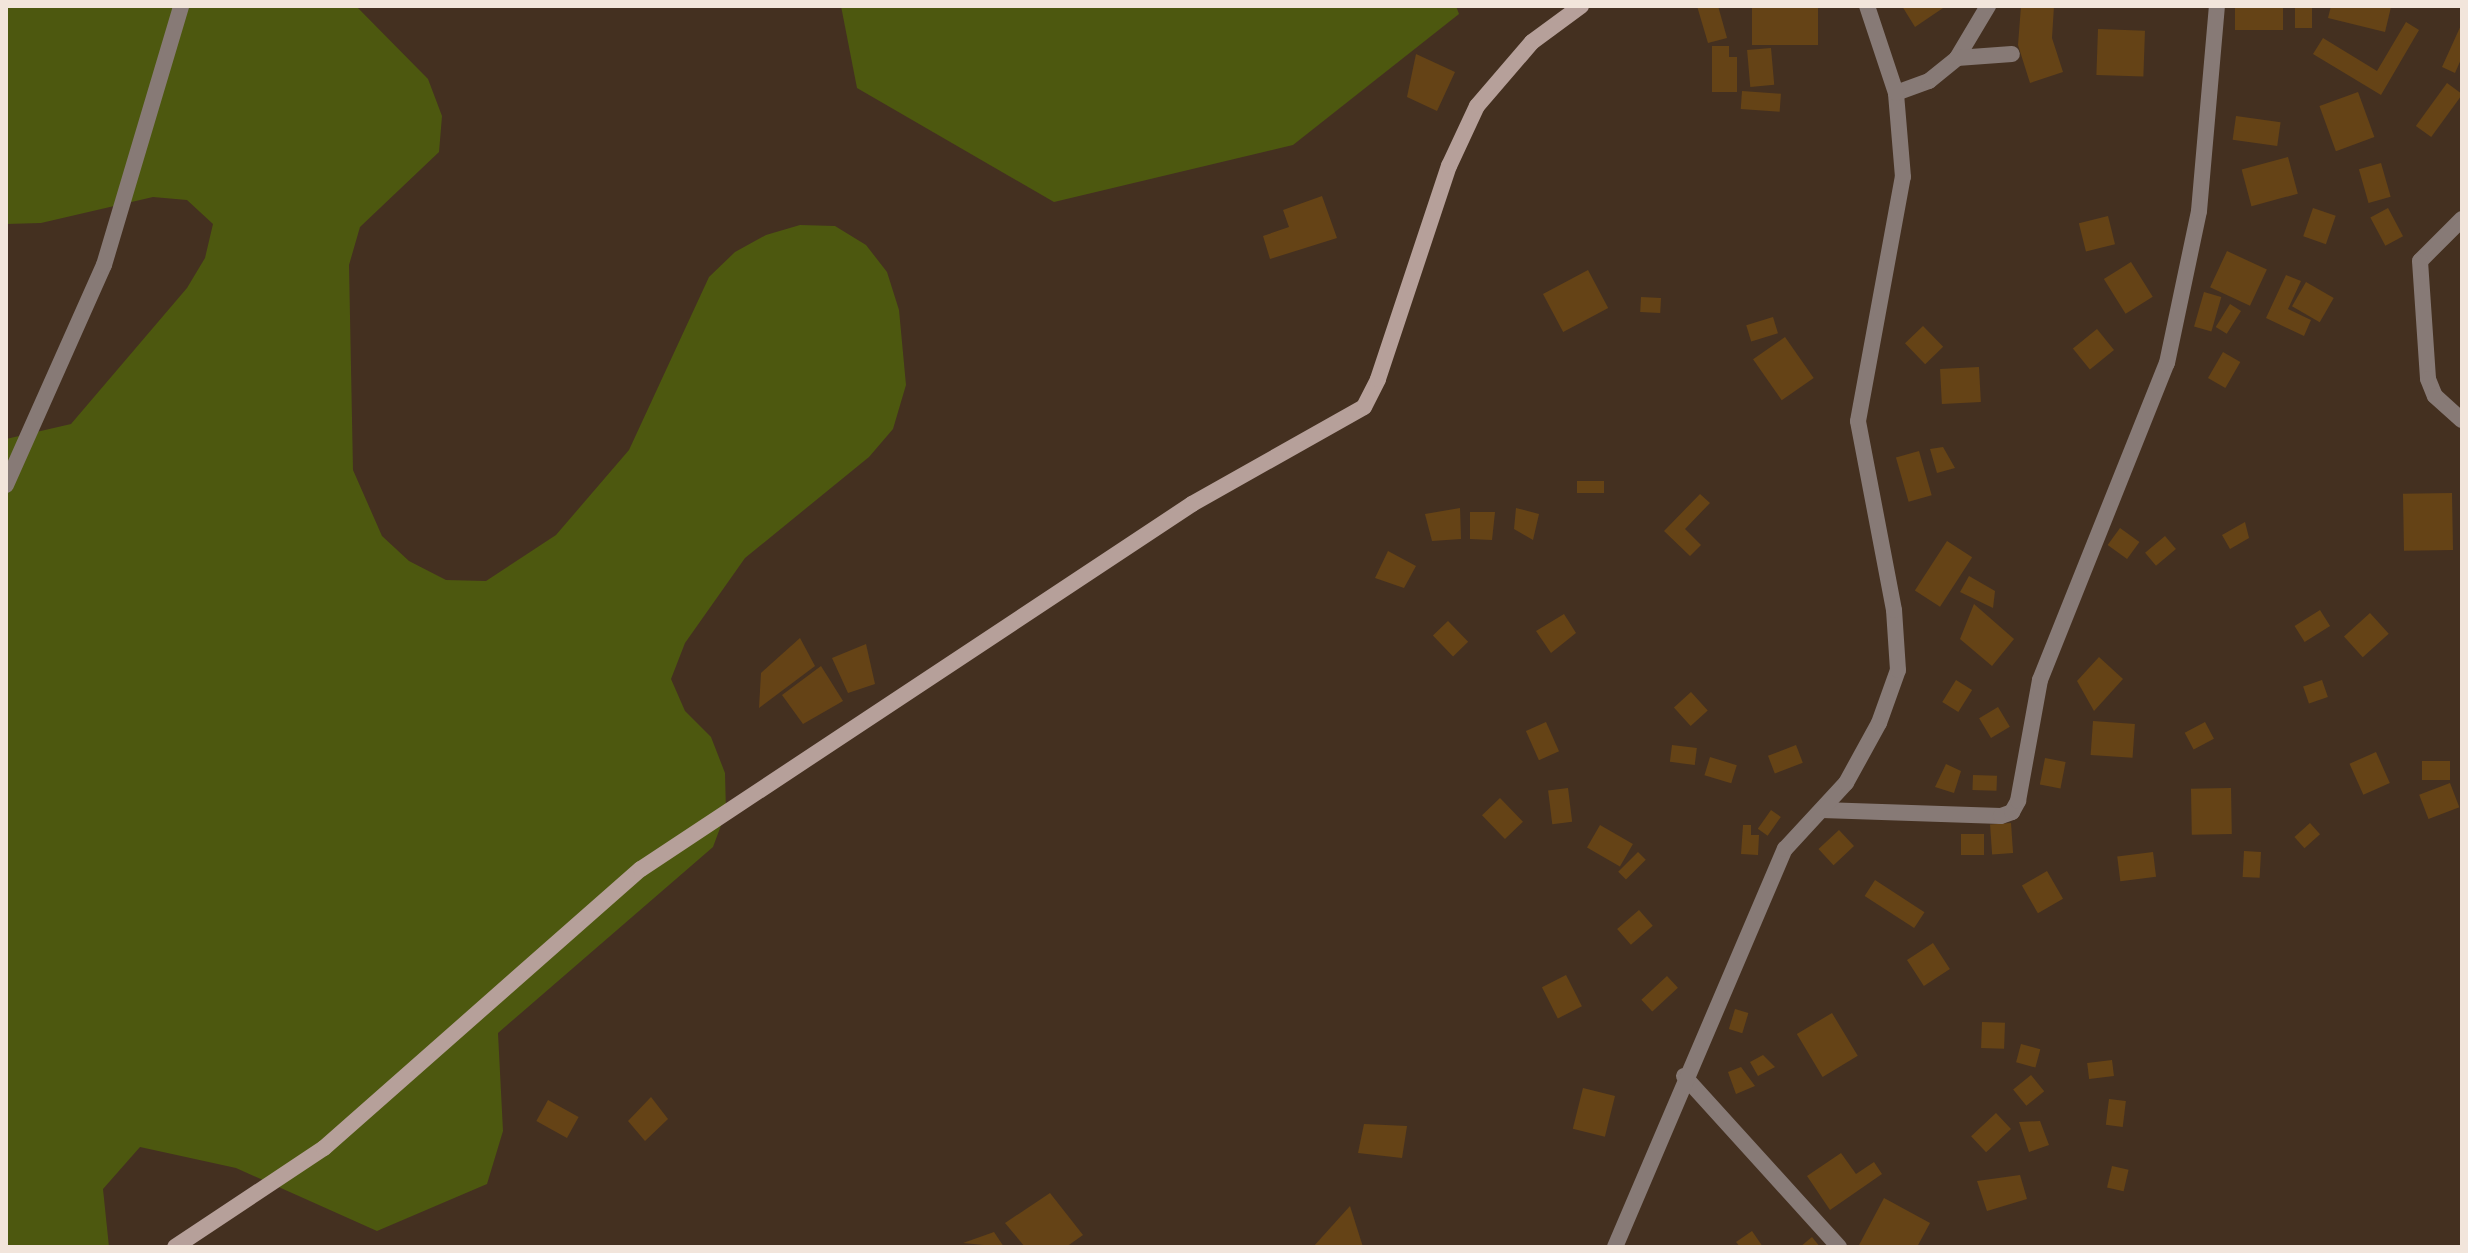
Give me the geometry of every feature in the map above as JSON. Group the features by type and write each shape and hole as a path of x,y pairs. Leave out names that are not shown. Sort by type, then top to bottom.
{"main road":[{"path":"175,1247 324,1148 641,869 1192,504 1364,407 1378,379 1449,166 1477,106 1532,42 1581,6"}],"street":[{"path":"6,485 104,265 181,6"},
{"path":"1615,1247 1684,1076 1785,849 1846,783 1879,723 1898,670 1894,610 1858,421 1903,177 1896,93 1867,6"},
{"path":"1896,93 1929,81 1957,58 1988,6"},
{"path":"1822,810 2001,816 2012,812 2018,801 2040,680 2167,363 2199,211 2217,6"},
{"path":"1957,58 2012,54"},
{"path":"2462,219 2420,261 2428,379 2435,396 2462,420"},
{"path":"1684,1076 1839,1247"}],"green space":[{"path":"6,6 356,6 428,79 442,116 439,152 360,227 349,265 353,470 382,536 409,561 446,580 486,581 556,535 629,450 709,277 735,252 766,235 800,225 835,226 866,245 887,272 899,310 906,385 893,429 869,457 745,558 685,643 671,679 685,711 711,737 725,773 726,812 713,847 498,1033 503,1131 487,1184 377,1231 236,1168 140,1147 103,1189 109,1247 6,1247 6,439 71,424 187,288 205,258 213,224 187,200 153,197 41,223 6,224"},
{"path":"841,6 1456,6 1459,14 1293,145 1054,202 857,88"}],"building":[{"path":"1697,6 1718,6 1727,38 1708,43"},
{"path":"1752,6 1818,6 1818,45 1752,45"},
{"path":"1902,6 1946,6 1915,27"},
{"path":"2021,6 2054,6 2052,38 2063,72 2030,83 2018,45"},
{"path":"2235,6 2283,6 2283,30 2235,30"},
{"path":"2295,6 2312,6 2312,28 2295,28"},
{"path":"2331,6 2391,7 2385,32 2328,18"},
{"path":"2406,22 2419,30 2381,95 2313,54 2323,38 2377,71"},
{"path":"2462,23 2462,57 2455,73 2442,67"},
{"path":"2098,29 2145,31 2143,77 2096,75"},
{"path":"1712,46 1729,46 1729,57 1737,57 1737,92 1712,92"},
{"path":"1771,48 1774,85 1750,87 1747,50"},
{"path":"1416,54 1455,72 1437,111 1407,97"},
{"path":"2447,83 2462,95 2431,137 2416,126"},
{"path":"1742,91 1781,94 1780,112 1741,109"},
{"path":"2358,92 2374,137 2336,151 2319,106"},
{"path":"2236,116 2281,122 2277,146 2233,140"},
{"path":"2288,157 2298,194 2251,206 2242,169"},
{"path":"2381,163 2391,197 2369,203 2359,169"},
{"path":"1322,196 1337,238 1270,259 1263,236 1289,227 1283,210"},
{"path":"2313,208 2336,216 2326,244 2303,236"},
{"path":"2388,208 2403,236 2385,246 2370,217"},
{"path":"2108,216 2115,244 2086,251 2079,223"},
{"path":"2227,251 2267,270 2250,306 2210,287"},
{"path":"2131,262 2153,297 2126,314 2104,279"},
{"path":"1588,270 1608,308 1563,332 1543,294"},
{"path":"2286,275 2301,281 2288,309 2311,320 2304,336 2266,318"},
{"path":"2306,282 2334,298 2320,322 2292,306"},
{"path":"2204,292 2221,297 2211,332 2194,327"},
{"path":"1641,297 1661,298 1660,313 1640,312"},
{"path":"2230,304 2241,311 2227,334 2216,327"},
{"path":"1773,317 1778,333 1751,341 1746,325"},
{"path":"1923,326 1943,347 1925,364 1905,343"},
{"path":"2097,329 2114,350 2090,369 2073,349"},
{"path":"1785,337 1814,378 1782,400 1753,359"},
{"path":"2223,352 2240,362 2225,388 2208,378"},
{"path":"1979,367 1981,402 1942,404 1940,369"},
{"path":"1943,447 1955,468 1937,473 1930,449"},
{"path":"1919,451 1932,495 1909,502 1896,458"},
{"path":"1577,481 1604,481 1604,493 1577,493"},
{"path":"2452,493 2453,550 2404,551 2403,494"},
{"path":"1700,494 1710,503 1685,529 1701,545 1690,556 1664,531"},
{"path":"1460,508 1461,539 1432,541 1425,514"},
{"path":"1516,508 1539,514 1533,540 1514,529"},
{"path":"1470,512 1495,512 1492,540 1470,539"},
{"path":"2245,522 2249,538 2230,549 2222,535"},
{"path":"2120,528 2139,542 2127,559 2108,545"},
{"path":"2165,536 2176,549 2156,566 2145,553"},
{"path":"1947,541 1972,557 1940,607 1915,590"},
{"path":"1388,551 1416,566 1404,588 1375,578"},
{"path":"1969,576 1995,591 1993,608 1960,592"},
{"path":"1974,604 2014,639 1992,666 1960,639"},
{"path":"2320,610 2330,626 2305,642 2295,626"},
{"path":"2370,613 2389,634 2363,657 2344,636"},
{"path":"1564,614 1576,633 1551,653 1536,631"},
{"path":"1448,621 1468,642 1453,656 1433,636"},
{"path":"800,638 815,666 759,708 761,673"},
{"path":"866,644 875,684 848,693 832,658"},
{"path":"2099,657 2123,679 2094,711 2077,681"},
{"path":"821,666 843,701 803,724 782,695"},
{"path":"1956,680 1972,690 1958,712 1942,702"},
{"path":"2322,680 2328,697 2309,704 2303,687"},
{"path":"1691,692 1708,711 1691,726 1674,707"},
{"path":"1998,707 2010,727 1991,738 1979,718"},
{"path":"2093,721 2135,724 2133,758 2091,755"},
{"path":"1546,722 1559,751 1539,760 1526,731"},
{"path":"2205,722 2214,739 2194,750 2185,733"},
{"path":"1672,745 1697,748 1695,765 1670,762"},
{"path":"1796,745 1803,763 1775,773 1768,756"},
{"path":"2376,752 2390,783 2363,795 2350,764"},
{"path":"1710,757 1737,765 1731,783 1704,775"},
{"path":"2045,758 2066,762 2060,789 2040,785"},
{"path":"2422,761 2450,761 2450,780 2422,780"},
{"path":"1946,764 1961,771 1954,793 1935,787"},
{"path":"1973,775 1997,776 1996,791 1972,790"},
{"path":"2450,783 2459,807 2429,819 2419,795"},
{"path":"1568,788 1572,822 1552,824 1548,790"},
{"path":"2231,788 2232,834 2192,835 2191,789"},
{"path":"1500,798 1523,822 1505,839 1482,815"},
{"path":"1771,810 1781,817 1768,836 1758,829"},
{"path":"2011,823 2013,853 1992,854 1990,824"},
{"path":"2310,823 2320,834 2304,848 2294,837"},
{"path":"1600,825 1633,844 1620,867 1587,848"},
{"path":"1743,825 1751,825 1751,835 1759,835 1758,855 1741,854"},
{"path":"1839,830 1854,846 1834,865 1819,849"},
{"path":"1961,834 1984,834 1984,855 1961,855"},
{"path":"2244,851 2261,852 2260,878 2243,877"},
{"path":"1638,852 1646,860 1626,880 1618,872"},
{"path":"2153,852 2156,877 2120,881 2117,856"},
{"path":"2047,871 2063,899 2038,913 2022,886"},
{"path":"1875,880 1924,912 1914,928 1865,896"},
{"path":"1639,910 1653,926 1631,945 1617,929"},
{"path":"1933,943 1950,969 1924,986 1907,960"},
{"path":"1566,975 1582,1006 1558,1018 1542,987"},
{"path":"1667,976 1678,988 1652,1012 1641,1000"},
{"path":"1735,1009 1748,1013 1742,1033 1729,1029"},
{"path":"1832,1013 1858,1056 1823,1077 1797,1034"},
{"path":"1982,1022 2005,1023 2004,1049 1981,1048"},
{"path":"2021,1044 2040,1049 2035,1068 2016,1062"},
{"path":"1763,1055 1775,1067 1758,1076 1750,1062"},
{"path":"2112,1060 2114,1076 2089,1079 2087,1063"},
{"path":"1741,1067 1755,1086 1736,1094 1728,1072"},
{"path":"2031,1075 2044,1091 2026,1106 2013,1089"},
{"path":"1583,1088 1615,1096 1605,1137 1573,1129"},
{"path":"651,1097 668,1119 645,1141 628,1121"},
{"path":"2109,1099 2126,1101 2123,1127 2106,1125"},
{"path":"548,1100 579,1117 567,1138 536,1121"},
{"path":"1996,1113 2011,1129 1986,1152 1971,1136"},
{"path":"2040,1121 2049,1145 2029,1152 2019,1122"},
{"path":"1364,1124 1407,1126 1402,1158 1358,1153"},
{"path":"1841,1153 1856,1174 1874,1162 1882,1174 1830,1210 1807,1176"},
{"path":"2112,1166 2129,1170 2124,1191 2107,1187"},
{"path":"2020,1175 2027,1199 1987,1211 1977,1181"},
{"path":"1050,1193 1083,1235 1066,1247 1025,1247 1005,1223"},
{"path":"1884,1198 1930,1223 1917,1247 1858,1247"},
{"path":"1350,1206 1363,1247 1313,1247"},
{"path":"1752,1231 1763,1247 1740,1247 1736,1242"},
{"path":"994,1232 1004,1247 963,1243"},
{"path":"1812,1237 1820,1247 1800,1247"}]}
